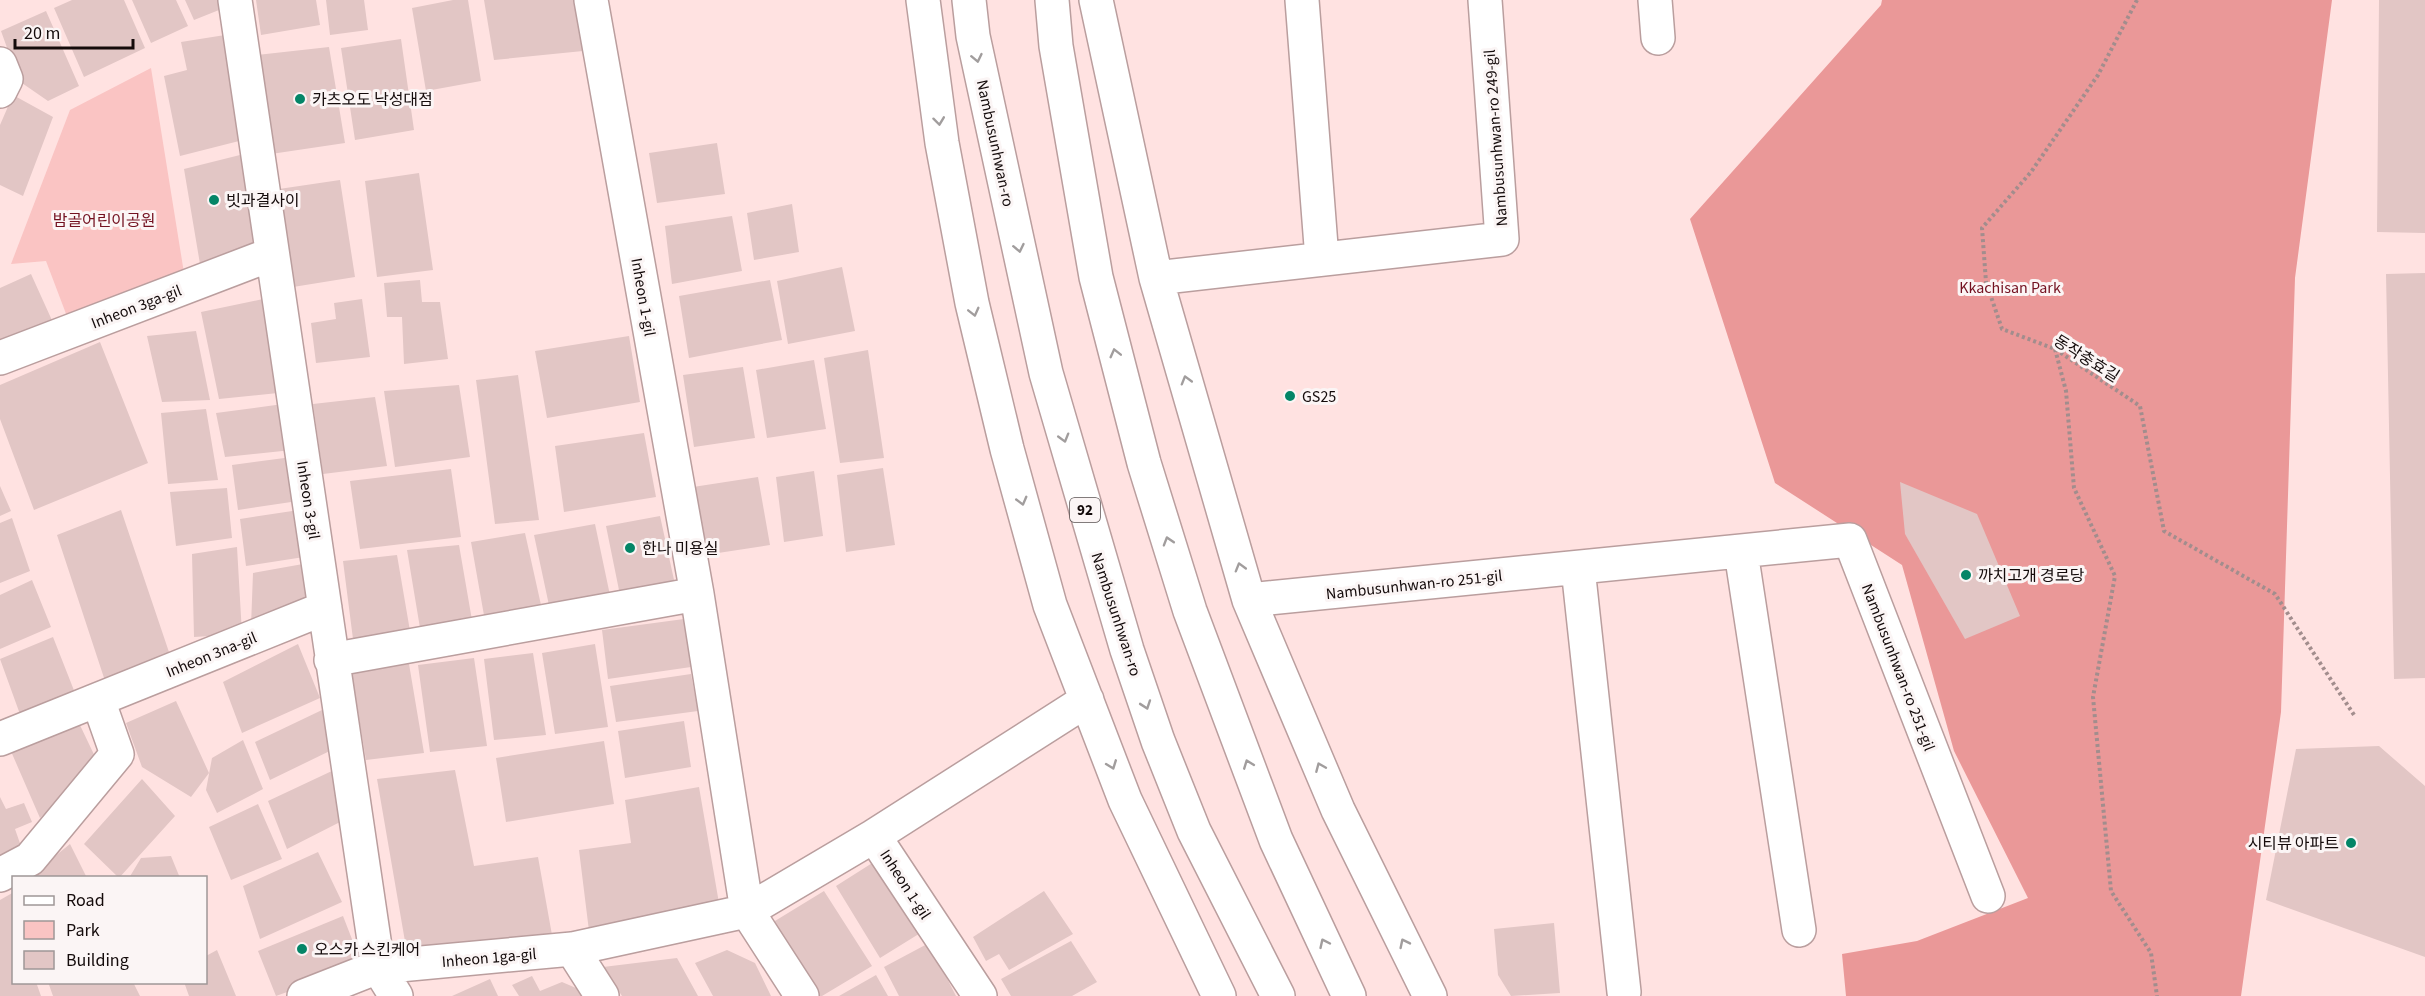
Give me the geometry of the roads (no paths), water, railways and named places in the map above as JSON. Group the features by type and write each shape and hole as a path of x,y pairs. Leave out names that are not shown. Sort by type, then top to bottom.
{"street":[{"name":"Inheon 3-gil","path":"235,0 378,967 396,996"},
{"name":"Inheon 1-gil","path":"591,0 697,594 747,911 802,996"},
{"path":"923,0 942,143 972,303 1007,449 1050,605 1125,800 1219,996"},
{"name":"Nambusunhwan-ro","path":"969,0 973,36 1046,373 1127,650 1158,741 1194,831 1278,996"},
{"path":"1052,0 1056,46 1096,277 1144,463 1190,611 1276,840 1349,996"},
{"path":"1096,0 1156,278 1249,600 1338,810 1430,996"},
{"path":"1302,0 1322,259"},
{"name":"Nambusunhwan-ro 249-gil","path":"1156,278 1502,239 1485,0"},
{"path":"1655,0 1658,38"},
{"path":"0,64 6,79 0,92"},
{"name":"Inheon 3ga-gil","path":"0,358 272,254"},
{"name":"Nambusunhwan-ro 251-gil","path":"1249,600 1850,540 1988,896"},
{"path":"1741,552 1799,930"},
{"path":"1578,568 1624,992"},
{"path":"331,660 697,594"},
{"name":"Inheon 3na-gil","path":"3,729 98,700 325,608"},
{"path":"0,875 30,859 117,754 98,700"},
{"path":"874,836 1087,700"},
{"name":"Inheon 1-gil","path":"747,911 874,836 980,996"},
{"name":"Inheon 1ga-gil","path":"304,996 378,967 572,949 747,911"},
{"path":"572,949 602,996"}],"place":[{"name":"카츠오도 낙성대점","path":"300,99"},
{"name":"빗과결사이","path":"214,200"},
{"name":"GS25","path":"1290,396"},
{"name":"한나 미용실","path":"630,548"},
{"name":"까치고개 경로당","path":"1966,575"},
{"name":"시티뷰 아파트","path":"2351,843"},
{"name":"오스카 스킨케어","path":"302,949"}],"park label":[{"name":"밤골어린이공원","path":"104,220"},
{"name":"Kkachisan Park","path":"2010,287"}]}
